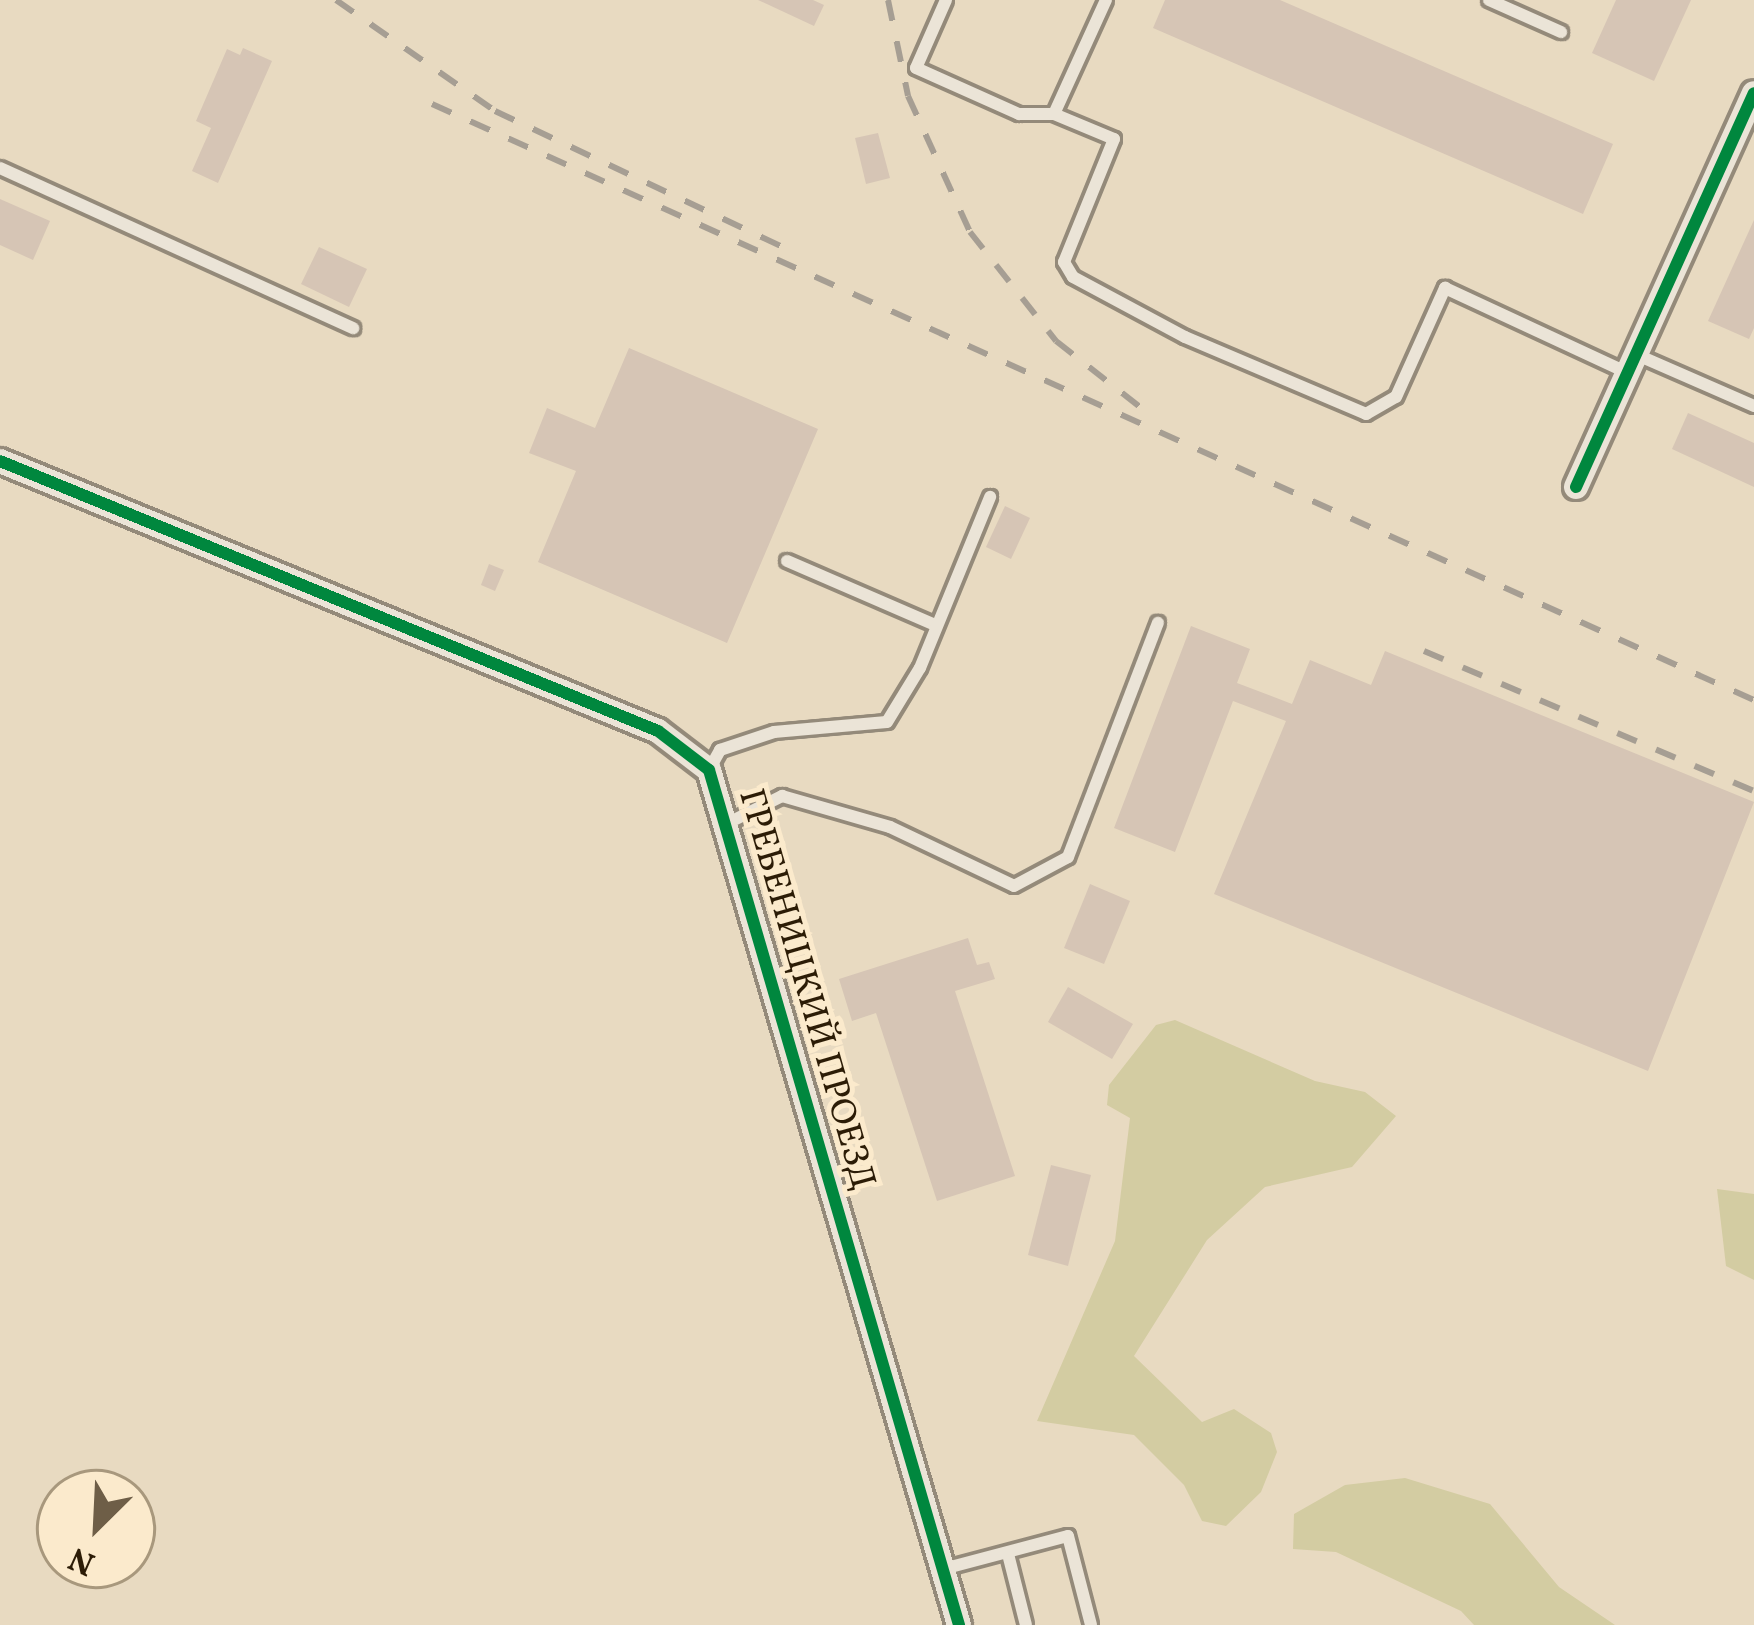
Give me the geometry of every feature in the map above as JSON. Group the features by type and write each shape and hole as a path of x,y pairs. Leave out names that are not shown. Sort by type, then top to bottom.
{"street":[{"path":"1576,487 1630,363 1745,137 1754,93"},
{"name":"ГРЕБЕНИЦКИЙ ПРОЕЗД","path":"0,461 658,731 709,770 959,1625"}],"lane":[{"path":"946,0 916,68 1018,114 1054,114 1114,140 1064,262 1072,277 1185,337 1366,415 1396,397 1445,288 1630,363 1754,406"},
{"path":"1054,114 1106,0"},
{"path":"1489,0 1561,32"},
{"path":"0,168 353,328"},
{"path":"709,770 720,750 774,732 887,722 937,626 990,497"},
{"path":"787,561 937,626"},
{"path":"725,825 782,796 890,827 1014,886 1068,857 1159,623"},
{"path":"943,1569 1068,1536 1091,1625"},
{"path":"1008,1554 1025,1625"}],"shaded area":[{"path":"1175,1020 1315,1081 1365,1092 1396,1116 1352,1167 1265,1187 1207,1240 1134,1356 1202,1422 1234,1409 1271,1433 1277,1452 1261,1492 1226,1526 1202,1521 1184,1485 1134,1435 1037,1421 1115,1241 1130,1118 1107,1105 1109,1085 1156,1025"},
{"path":"1717,1189 1754,1194 1754,1280 1726,1266"},
{"path":"1405,1478 1490,1504 1559,1587 1615,1625 1474,1625 1461,1611 1336,1552 1293,1549 1294,1514 1345,1485"}],"building":[{"path":"758,0 813,0 824,5 814,26"},
{"path":"1165,0 1280,0 1613,144 1583,214 1153,28"},
{"path":"1616,0 1691,0 1654,81 1592,53"},
{"path":"243,48 272,61 218,183 192,171 211,128 196,121 227,49 240,55"},
{"path":"878,133 890,178 866,184 855,138"},
{"path":"0,199 50,221 33,260 0,245"},
{"path":"1754,220 1754,328 1749,339 1708,321"},
{"path":"319,247 367,269 349,307 301,284"},
{"path":"629,348 818,429 727,643 538,562 576,471 529,453 547,408 595,428"},
{"path":"1688,413 1754,443 1754,487 1672,449"},
{"path":"1005,506 1030,518 1011,559 986,547"},
{"path":"489,564 504,570 495,591 481,585"},
{"path":"1191,626 1250,649 1237,683 1292,704 1310,660 1371,685 1385,651 1754,802 1648,1071 1214,894 1286,721 1233,701 1175,852 1114,828"},
{"path":"1090,884 1130,901 1104,964 1064,948"},
{"path":"968,938 977,965 989,962 995,979 955,991 1015,1176 937,1201 876,1013 852,1021 839,979"},
{"path":"1068,987 1133,1024 1112,1059 1048,1022"},
{"path":"1051,1165 1091,1175 1068,1266 1028,1255"}],"railway":[{"path":"336,0 495,111 783,247"},
{"path":"888,0 908,96 970,232 1056,341 1150,415"},
{"path":"432,104 1754,700"},
{"path":"1424,651 1754,791"}],"cycle path":[{"path":"1576,487 1754,93"},
{"path":"0,461 658,731 709,770 959,1625"}]}
